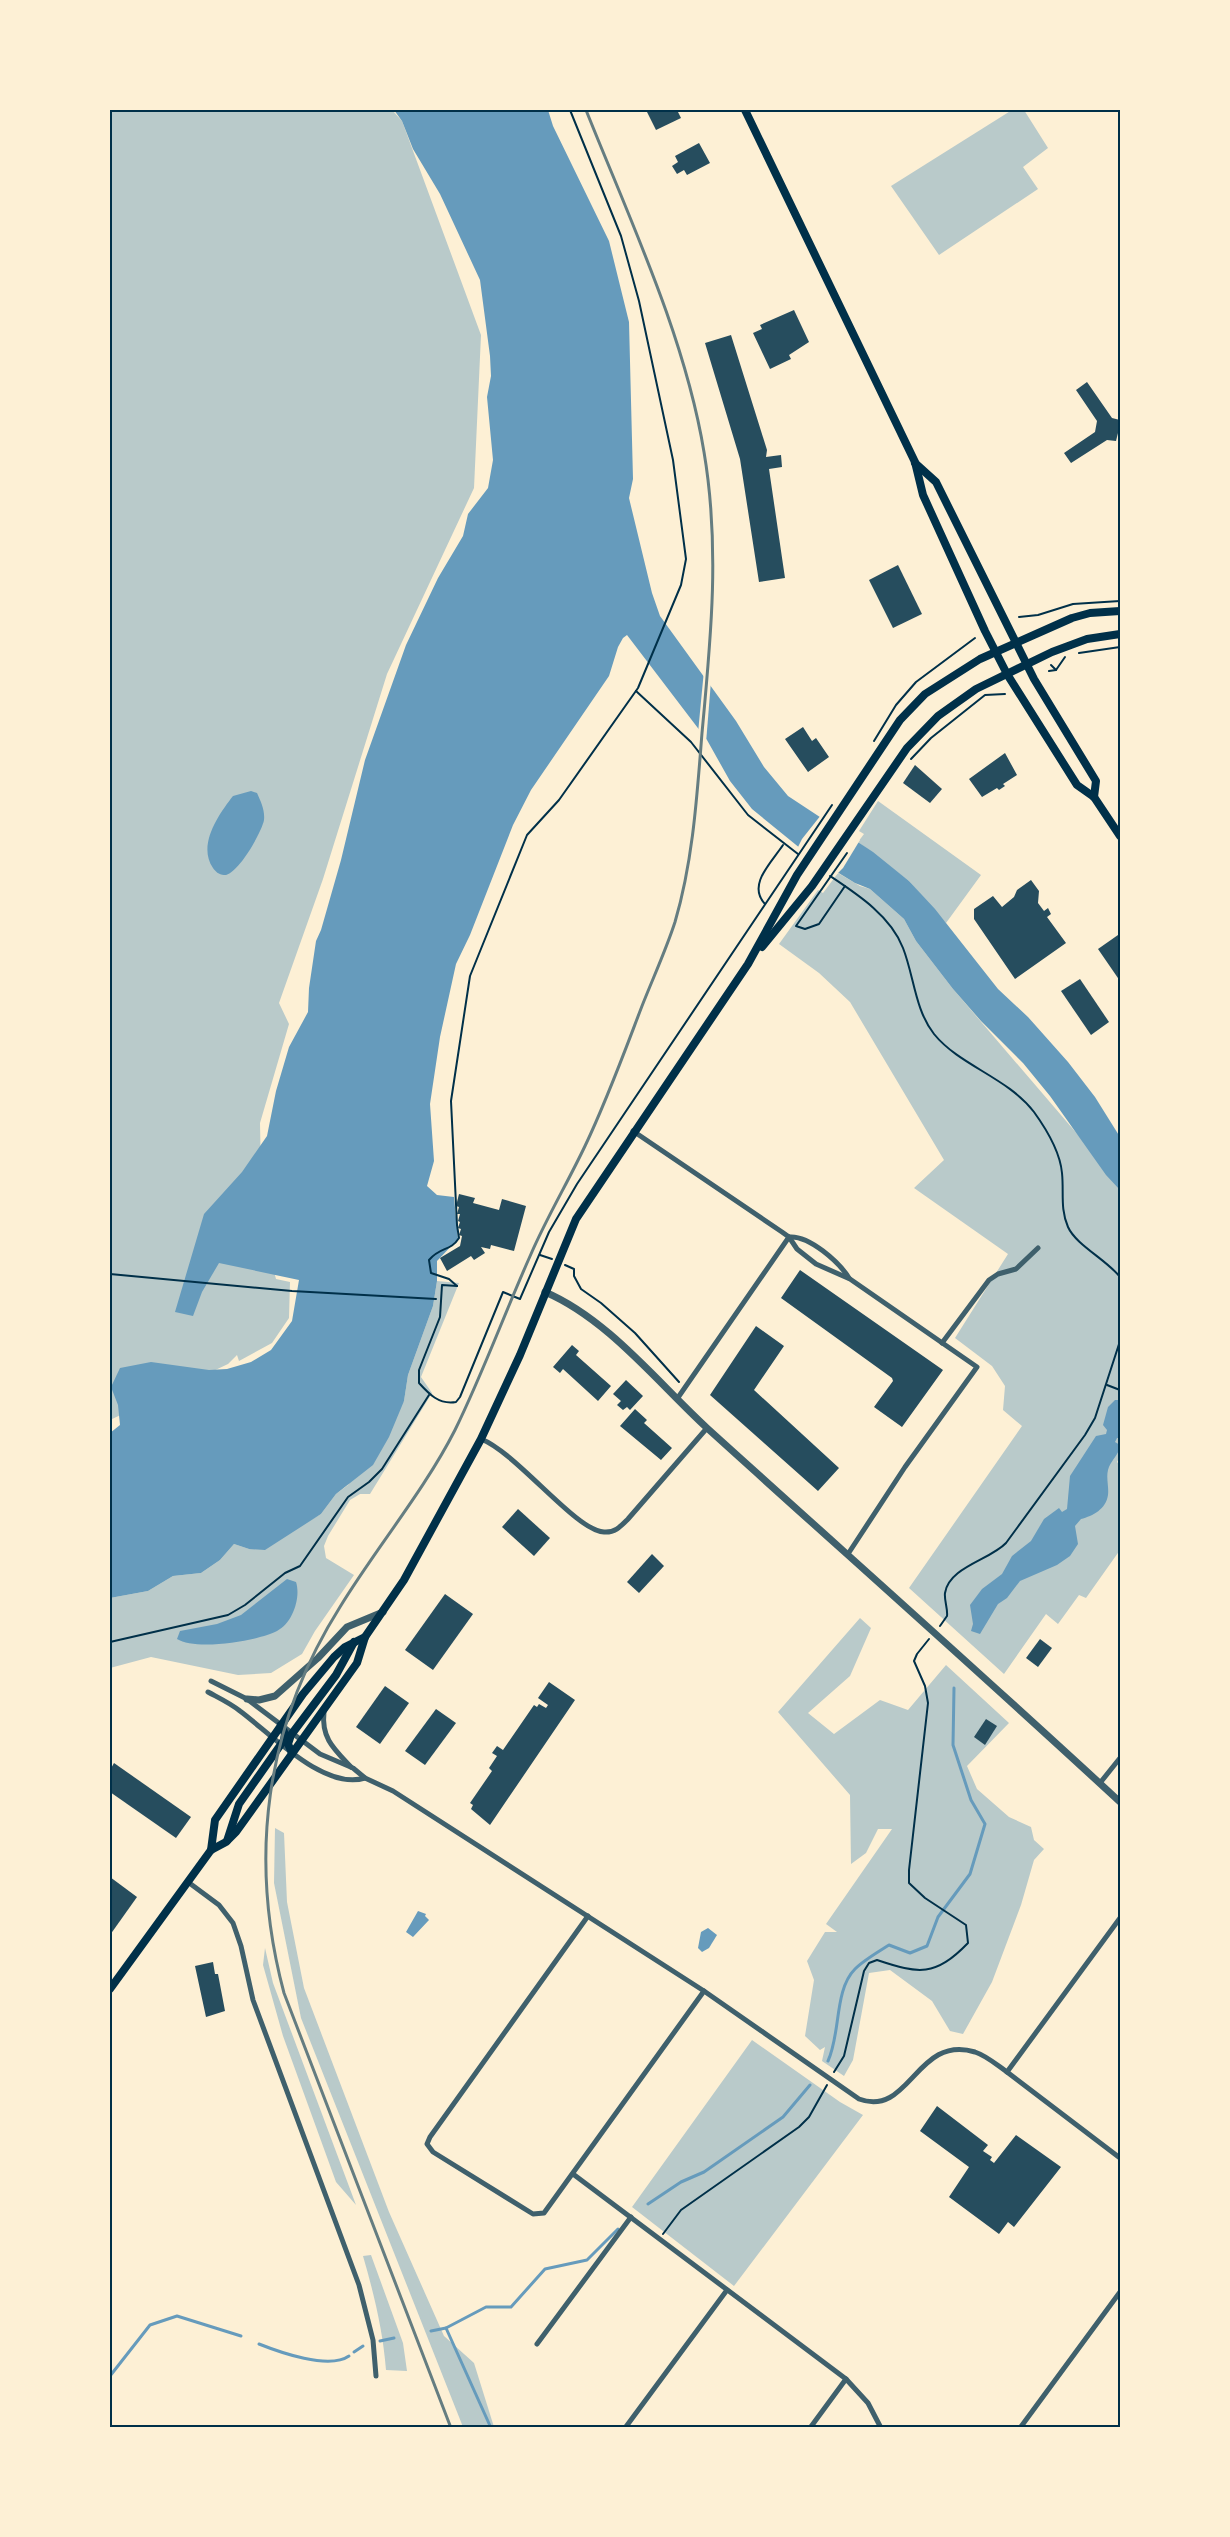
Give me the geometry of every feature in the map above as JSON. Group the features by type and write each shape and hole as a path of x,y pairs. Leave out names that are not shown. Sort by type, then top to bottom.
{"main road":[{"path":"745,110 915,462 923,495 996,653 1077,785 1094,797 1120,836"},
{"path":"915,462 936,482 1027,664 1096,781 1094,797"},
{"path":"748,964 797,875 889,736 912,708 943,681 1017,642 1072,618 1090,613 1120,611"},
{"path":"110,1989 211,1850 226,1842 236,1832 357,1663 365,1637 404,1581 481,1439 520,1355 576,1219 633,1131 748,964 812,886 908,748 938,717 976,689 1069,645 1104,635 1120,634"},
{"path":"211,1850 215,1820 281,1725 316,1677 345,1647 365,1637"},
{"path":"292,1753 288,1744 292,1733 336,1675 354,1642"},
{"path":"226,1842 239,1804 281,1744 285,1734 281,1725"}],"street":[{"path":"633,1131 789,1237 797,1249 816,1264 850,1279 977,1367 905,1467 848,1554"},
{"path":"789,1237 795,1237 824,1251 843,1268 850,1279"},
{"path":"677,1399 789,1237"},
{"path":"942,1343 989,1280 998,1274 1016,1269 1038,1248"},
{"path":"545,1292 565,1300 588,1316 707,1428 1120,1802"},
{"path":"481,1439 505,1454 589,1528 607,1533 619,1528 707,1428"},
{"path":"247,1699 259,1700 275,1696 318,1658 347,1627 383,1612"},
{"path":"211,1681 247,1699 320,1754 353,1768"},
{"path":"207,1692 238,1710 292,1753 316,1768 346,1779 365,1778"},
{"path":"324,1708 322,1724 325,1736 365,1778 393,1791 704,1991 847,2092 868,2103 885,2102 894,2097 924,2063 944,2052 965,2050 977,2053 1007,2072 1120,2158"},
{"path":"1100,1783 1120,1758"},
{"path":"188,1882 219,1905 233,1923 241,1946 253,2000 359,2285 373,2340 376,2376"},
{"path":"588,1916 430,2137 427,2144 433,2152 533,2214 544,2213 704,1991"},
{"path":"1007,2072 1120,1918"},
{"path":"573,2174 846,2379 868,2403 881,2427"},
{"path":"537,2344 631,2217"},
{"path":"625,2427 727,2290"},
{"path":"1020,2427 1120,2292"},
{"path":"810,2427 846,2379"}],"path":[{"path":"570,110 621,236 639,301 673,460 686,544 684,570 676,597 636,691 559,800 527,835 470,976 451,1101 459,1238 454,1246 436,1251 429,1260 431,1273 449,1279 457,1286 442,1285 440,1317 419,1370 419,1383 429,1395 443,1401 456,1402 503,1292 520,1299 558,1215 618,1120 693,1015 828,810"},
{"path":"1018,617 1038,615 1073,604 1120,601"},
{"path":"1023,615 1027,620"},
{"path":"973,647 970,643 975,638"},
{"path":"1078,653 1120,647"},
{"path":"1049,671 1056,670 1069,654"},
{"path":"1051,665 1056,670"},
{"path":"997,689 999,695"},
{"path":"636,691 691,742 748,815 801,857"},
{"path":"906,766 918,751 985,695 1005,693"},
{"path":"765,904 758,894 758,884 784,845"},
{"path":"845,886 819,924 805,929 796,926 848,852"},
{"path":"827,874 878,913 903,948 920,1006 935,1035 1007,1086 1036,1115 1059,1155 1062,1174 1061,1202 1068,1228 1078,1240 1120,1277"},
{"path":"571,1267 574,1269 580,1289 635,1334 679,1381"},
{"path":"110,1274 292,1291 436,1299"},
{"path":"948,1913 925,1898 909,1883 928,1704 925,1686 914,1660 947,1616 945,1593 952,1579 999,1551 1085,1435 1095,1418 1120,1341"},
{"path":"1107,1385 1120,1390"},
{"path":"110,1642 228,1615 245,1605 285,1573 300,1566 348,1497 382,1469 429,1395"}],"shaded area":[{"path":"110,110 392,110 402,121 481,335 474,488 387,674 323,879 279,1003 289,1024 260,1123 262,1225 276,1279 290,1282 289,1318 272,1343 239,1361 237,1355 228,1364 110,1420"},
{"path":"1012,110 1024,110 1048,148 1023,167 1038,189 939,255 891,186"},
{"path":"878,801 981,875 946,923 909,881 858,842 864,834 859,831"},
{"path":"838,873 870,889 904,919 916,941 953,989 1120,1184 1120,1456 1117,1462 1120,1465 1120,1550 1086,1598 1079,1595 1058,1624 1046,1614 1004,1674 909,1588 1022,1426 1003,1410 1005,1386 992,1366 955,1338 1008,1254 914,1188 944,1160 850,1002 819,973 779,944 818,890 823,893"},
{"path":"437,1281 459,1283 421,1377 432,1393 370,1494 360,1494 350,1500 328,1536 324,1546 326,1558 354,1575 302,1654 271,1673 238,1675 151,1657 110,1668 110,1598 148,1591 173,1576 201,1573 220,1560 234,1544 249,1549 283,1536 321,1514 336,1494 348,1485 404,1401 408,1375 433,1306"},
{"path":"860,1618 871,1628 850,1676 808,1713 834,1734 880,1700 908,1710 946,1665 1009,1723 967,1766 977,1789 1009,1817 1031,1827 1034,1840 1044,1849 1034,1860 1021,1905 992,1982 963,2034 950,2031 932,2001 890,1970 869,1973 853,2060 844,2076 822,2061 825,2047 820,2050 805,2036 814,1980 807,1961 825,1932 837,1932 826,1924 892,1829 878,1829 866,1853 851,1864 850,1795 778,1712"},
{"path":"275,1828 284,1833 287,1902 304,1988 389,2212 444,2336 474,2363 494,2427 463,2427 301,2018 274,1883"},
{"path":"265,1948 273,1983 356,2205 336,2182 283,2036 263,1965"},
{"path":"752,2040 840,2102 863,2115 734,2286 632,2207"},
{"path":"371,2255 403,2343 407,2371 386,2370 378,2313 363,2256"}],"water":[{"path":"394,110 548,110 553,126 609,241 629,322 633,479 629,498 652,593 660,616 736,721 764,767 788,796 873,852 909,881 935,909 998,989 1028,1017 1068,1062 1095,1097 1120,1137 1120,1190 1106,1175 1050,1096 1023,1063 953,989 916,941 904,919 870,889 855,883 806,853 752,809 730,781 707,740 627,635 618,647 609,676 531,790 513,825 470,935 456,964 440,1037 430,1104 434,1161 427,1186 437,1195 454,1197 458,1239 437,1261 433,1306 408,1375 404,1401 389,1437 373,1465 336,1494 321,1514 265,1550 249,1549 234,1544 220,1560 201,1573 173,1576 148,1591 110,1598 110,1433 120,1425 118,1405 111,1387 120,1368 151,1362 209,1370 227,1369 251,1362 271,1350 292,1321 299,1280 219,1263 202,1292 193,1316 175,1312 204,1214 242,1172 267,1136 276,1091 289,1047 308,1012 316,941 341,860 365,760 406,645 438,578 463,536 468,514 488,488 493,460 487,397 491,376 480,280 440,194 413,149 402,121"},
{"path":"251,791 257,793 262,806 264,820 262,826 254,843 235,869 224,875 217,873 207,850 212,830 233,796"},
{"path":"1115,1400 1120,1400 1120,1438 1117,1438 1115,1442 1120,1445 1108,1470 1108,1495 1105,1504 1094,1514 1081,1519 1075,1526 1078,1544 1070,1556 1057,1565 1020,1581 1007,1598 998,1604 980,1634 971,1631 973,1624 970,1605 982,1589 1002,1574 1012,1556 1031,1541 1044,1519 1059,1508 1062,1512 1067,1509 1070,1476 1096,1436 1106,1434 1107,1430 1103,1425 1108,1407"},
{"path":"287,1579 296,1582 296,1602 291,1616 277,1631 256,1638 227,1643 198,1644 186,1643 177,1639 180,1631 217,1624 241,1615"},
{"path":"418,1911 426,1914 429,1920 413,1937 406,1932"},
{"path":"708,1928 717,1935 709,1948 702,1952 698,1948 701,1932"}],"pier":[{"path":"704,670 711,681 706,743 698,733"},
{"path":"821,815 860,840 843,868 836,875 797,849"}],"building":[{"path":"646,110 677,110 681,118 656,130"},
{"path":"699,143 710,163 687,175 684,170 677,174 672,166 678,162 675,156"},
{"path":"794,310 809,342 789,355 791,359 770,369 753,333 762,329 760,325"},
{"path":"731,335 767,450 766,457 781,455 782,467 769,469 785,578 759,582 740,459 705,343"},
{"path":"1087,382 1112,418 1120,420 1120,434 1118,433 1116,441 1107,440 1071,463 1064,453 1095,432 1097,421 1076,390"},
{"path":"898,565 922,614 893,628 869,580"},
{"path":"803,727 812,741 816,738 829,757 808,772 785,739"},
{"path":"1005,753 1017,775 1003,784 1005,786 999,790 997,788 982,797 969,779"},
{"path":"915,765 942,789 930,803 903,783"},
{"path":"1031,880 1039,891 1038,903 1044,911 1048,908 1051,914 1047,917 1066,943 1015,979 974,919 974,909 993,896 1002,907 1014,897 1017,890"},
{"path":"1118,935 1120,939 1120,981 1098,949"},
{"path":"1080,979 1109,1022 1091,1035 1061,991"},
{"path":"459,1194 475,1198 473,1203 499,1210 502,1199 526,1206 514,1251 491,1245 490,1249 481,1247 485,1253 474,1260 471,1256 447,1271 440,1258 460,1246 462,1236 459,1235 461,1229 458,1228 459,1207 456,1206"},
{"path":"800,1270 943,1370 902,1427 874,1407 893,1381 892,1378 781,1298"},
{"path":"756,1326 784,1346 754,1390 839,1468 818,1491 710,1395"},
{"path":"572,1345 579,1351 576,1355 611,1386 598,1401 563,1369 560,1373 553,1367"},
{"path":"626,1380 643,1396 630,1410 627,1407 623,1410 617,1405 621,1401 613,1394"},
{"path":"635,1409 647,1420 644,1423 672,1448 661,1460 620,1426"},
{"path":"518,1509 550,1538 534,1556 502,1527"},
{"path":"652,1554 664,1566 639,1593 627,1582"},
{"path":"445,1594 473,1614 433,1670 405,1650"},
{"path":"1040,1639 1052,1648 1038,1667 1026,1658"},
{"path":"549,1682 575,1700 490,1825 471,1809 473,1805 470,1803 492,1771 489,1768 497,1756 492,1753 497,1746 503,1750 534,1705 537,1707 539,1704 546,1708 548,1705 538,1698"},
{"path":"385,1686 409,1703 380,1744 356,1727"},
{"path":"436,1709 456,1723 425,1765 405,1751"},
{"path":"986,1719 997,1726 985,1745 974,1737"},
{"path":"114,1763 191,1817 176,1838 110,1792 110,1770"},
{"path":"110,1877 137,1897 110,1935"},
{"path":"213,1962 215,1974 218,1974 225,2011 206,2017 195,1966"},
{"path":"937,2106 988,2145 983,2151 992,2157 990,2160 994,2163 1016,2135 1061,2167 1014,2227 1008,2222 999,2234 949,2197 969,2167 920,2131"}],"waterway":[{"path":"828,2061 848,1978 867,1959 889,1945 910,1953 927,1946 938,1917 970,1874 985,1824 971,1800 953,1745 954,1688"},
{"path":"648,2204 681,2182 704,2172 783,2117 810,2085"},
{"path":"431,2331 446,2328 486,2307 511,2307 545,2269 587,2260 618,2229"},
{"path":"110,2376 150,2325 177,2316 241,2336"},
{"path":"446,2328 491,2428"},
{"path":"380,2341 394,2338"},
{"path":"259,2344 291,2355 317,2360 340,2360 349,2356"},
{"path":"354,2352 363,2346"}],"railway":[{"path":"451,2428 284,1993 273,1943 267,1892 266,1843 270,1794 280,1746 295,1699 315,1652 340,1607 429,1475 455,1430 537,1240 585,1146 608,1094 675,922 686,876 696,804 711,627 713,557 709,487 695,408 670,321 586,110"}]}
